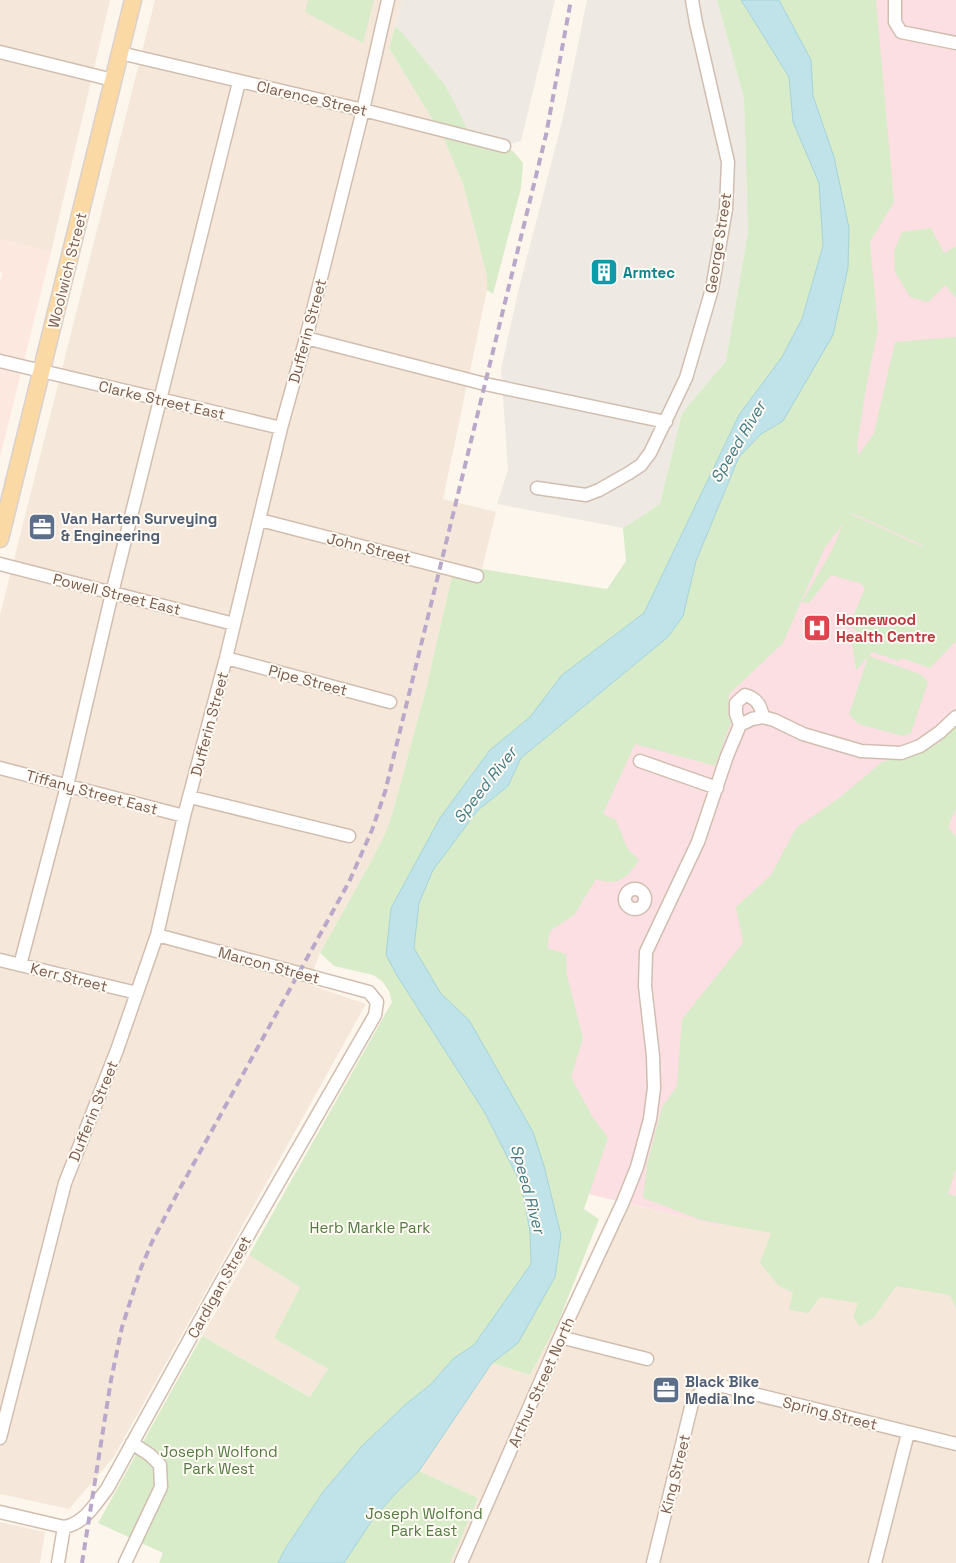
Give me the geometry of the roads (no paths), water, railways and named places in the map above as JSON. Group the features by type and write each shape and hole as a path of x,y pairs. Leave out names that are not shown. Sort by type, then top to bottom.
{"main road":[{"name":"Woolwich Street","path":"0,539 133,0"}],"street":[{"name":"Dufferin Street","path":"0,1438 65,1183 117,1050 157,935 184,816 226,658 281,428 306,338 363,110 388,0"},
{"name":"George Street","path":"537,488 586,495 607,486 641,465 650,453 686,378 712,289 726,209 728,162 692,0"},
{"path":"895,0 896,22 901,32 956,43"},
{"path":"0,52 113,80"},
{"name":"Clarence Street","path":"120,53 363,110 504,146"},
{"path":"20,965 67,786 112,593 239,82"},
{"path":"306,338 485,384 666,422"},
{"name":"Clarke Street East","path":"0,361 281,428"},
{"name":"John Street","path":"260,520 477,576"},
{"name":"Powell Street East","path":"0,564 234,624"},
{"name":"Pipe Street","path":"226,658 390,702"},
{"path":"764,717 758,702 753,698 745,695 736,703 735,708 740,725 752,719 764,717 803,734 861,751 901,753 920,746 940,732 956,717"},
{"name":"Arthur Street North","path":"461,1563 637,1167 650,1119 654,1088 653,1056 645,986 646,952 698,842 740,725"},
{"path":"640,761 716,788"},
{"name":"Tiffany Street East","path":"0,768 184,816"},
{"path":"190,798 349,836"},
{"path":"644,904 664,914"},
{"name":"Marcon Street","path":"157,935 369,992 377,1002"},
{"name":"Kerr Street","path":"0,960 137,993"},
{"name":"Cardigan Street","path":"64,1527 78,1523 85,1517 107,1489 223,1279 375,1015 377,1002"},
{"path":"560,1337 647,1359"},
{"name":"Spring Street","path":"704,1390 714,1386 722,1386 956,1444"},
{"name":"King Street","path":"652,1563 692,1403 697,1395 704,1390"},
{"path":"876,1563 908,1433"},
{"path":"125,1563 161,1487 160,1465 150,1455 132,1443"},
{"path":"0,1512 64,1527 58,1563"}],"water":[{"name":"Speed River","path":"741,0 779,0 811,60 813,96 834,157 849,228 848,268 833,335 783,421 761,434 739,457 696,561 683,616 668,637 521,758 508,786 478,810 433,870 419,903 414,948 441,994 469,1020 533,1132 544,1166 561,1235 555,1277 518,1343 492,1363 419,1471 373,1519 344,1563 278,1563 285,1549 323,1492 362,1446 406,1404 430,1385 454,1358 474,1345 531,1264 530,1231 521,1184 485,1113 396,974 386,955 391,908 440,818 490,750 530,717 562,675 644,613 739,415 782,357 802,319 823,246 819,183 793,122 789,77"}],"railway":[{"path":"82,1563 111,1380 122,1327 141,1268 178,1192 349,882 372,830 385,792 546,135 571,0"}],"place":[{"name":"Armtec","path":"604,272"},
{"name":"Van Harten Surveying & Engineering","path":"42,527"},
{"name":"Homewood Health Centre","path":"817,628"},
{"name":"Black Bike Media Inc","path":"666,1390"}],"park label":[{"name":"Herb Markle Park","path":"370,1227"},
{"name":"Joseph Wolfond Park West","path":"219,1460"},
{"name":"Joseph Wolfond Park East","path":"424,1522"}]}
